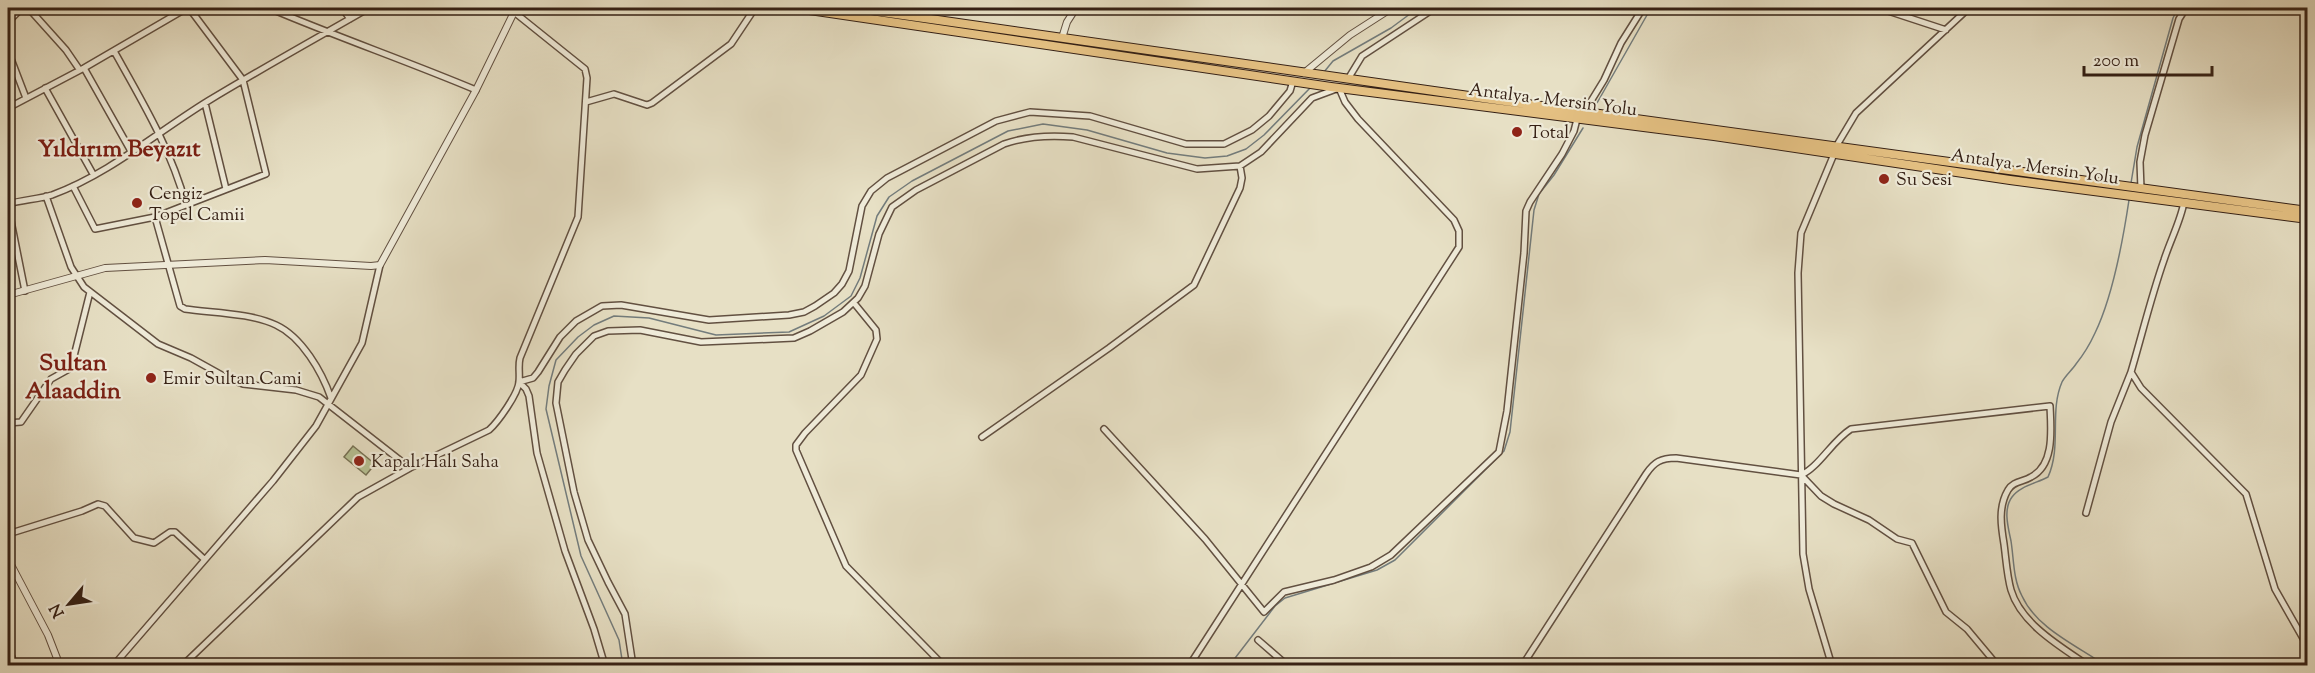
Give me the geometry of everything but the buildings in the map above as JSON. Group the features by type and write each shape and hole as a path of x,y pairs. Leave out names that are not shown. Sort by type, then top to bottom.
{"highway":[{"name":"Antalya - Mersin Yolu","path":"796,8 1304,83 1835,149"},
{"name":"Antalya - Mersin Yolu","path":"854,8 1586,111 2120,190 2307,211"},
{"name":"Antalya - Mersin Yolu","path":"2139,191 2184,202 2307,219"}],"street":[{"path":"8,108 188,8 243,80 266,174 155,217 95,229 73,186"},
{"path":"269,8 476,90"},
{"path":"342,8 350,19"},
{"path":"25,291 8,205 46,196 73,186 132,153 159,131 243,80 369,8"},
{"path":"586,102 614,94 647,105 652,103 731,44 754,8"},
{"path":"1062,38 1067,22 1076,8"},
{"path":"1306,73 1350,35 1392,8"},
{"path":"1348,79 1362,56 1435,8"},
{"path":"1586,111 1642,8"},
{"path":"1879,8 1946,30"},
{"path":"1832,666 1805,569 1801,520 1798,250 1801,233 1835,149 1856,113 1968,8"},
{"path":"2139,191 2140,162 2145,135 2179,19 2186,8"},
{"path":"8,22 20,11 26,9 31,11 81,69 132,153"},
{"path":"113,666 273,481 316,426 362,343 380,265 476,90 515,10 585,69 586,102 578,217 520,358 517,368 519,382 516,392 496,424 489,430 410,468 358,497 182,666"},
{"path":"8,51 26,98"},
{"path":"114,51 159,131 178,175 186,205"},
{"path":"519,382 532,378 538,372 549,351 576,321 602,306 621,305 709,320 789,315 804,312 815,306 834,293 849,271 862,206 871,191 887,177 996,121 1030,112 1090,116 1186,144 1224,144 1252,130 1269,116 1290,91 1293,81"},
{"path":"633,666 625,614 588,540 574,492 556,403 558,382 576,354 594,336 608,331 640,330 701,342 794,338 843,312 854,303 865,286 879,234 892,207 915,190 1004,144 1020,139 1073,137 1197,169 1240,166 1261,152 1312,98 1335,87 1358,119 1454,220 1459,231 1459,247 1189,666"},
{"path":"45,88 93,174"},
{"path":"205,103 226,189"},
{"path":"1104,429 1243,583 1258,608 1264,612 1284,592 1334,580 1371,567 1400,547 1419,526 1499,452 1507,411 1524,253 1526,211 1562,154 1574,131 1577,118"},
{"path":"982,437 1194,285 1240,188 1242,178 1240,166"},
{"path":"46,196 75,276 90,292 158,344 191,358 226,378 243,384 306,392 319,397 410,468"},
{"path":"2086,513 2111,422 2130,372 2155,287 2172,234 2182,214 2184,202"},
{"path":"155,217 177,302 180,306 185,309 257,319 278,325 310,357 326,384 331,398"},
{"path":"8,295 105,268 167,263 265,260 380,265"},
{"path":"8,423 21,422 51,379 69,369 90,292"},
{"path":"854,303 876,330 877,339 861,375 805,433 796,445 796,450 846,566 944,666"},
{"path":"2130,372 2141,387 2246,494 2275,589 2307,647"},
{"path":"519,382 529,396 537,453 565,551 594,629 604,666"},
{"path":"1522,666 1653,464 1666,458 1676,458 1801,475 1810,471 1841,435 1851,429 2050,406 2048,458 2045,466 2039,473 2009,488 2001,509 2006,564 2011,590 2026,616 2039,629 2089,666"},
{"path":"1801,475 1821,496 1834,504 1869,520 1897,539 1912,543 1946,612 1967,629 1998,666"},
{"path":"8,534 98,504 105,506 134,538 154,543 170,532 175,532 204,559"},
{"path":"8,559 48,635 60,666"},
{"path":"1258,640 1288,666"},
{"path":"8,647 15,666"}],"green space":[{"name":"Kapalı Halı Saha","path":"353,446 375,464 366,475 344,457"}],"waterway":[{"path":"1324,72 1333,61 1391,28 1418,8"},
{"path":"1597,103 1651,8"},
{"path":"2131,183 2137,147 2173,18 2178,8"},
{"path":"623,666 619,640 581,556 546,409 556,360 578,337 594,325 614,316 649,318 716,335 789,332 824,316 851,296 860,278 877,216 889,197 912,181 1008,131 1043,124 1087,130 1167,153 1205,158 1227,156 1246,149 1264,135 1311,87"},
{"path":"1229,666 1275,606 1285,598 1377,570 1395,560 1504,451 1510,432 1534,210 1539,194 1554,175 1583,128"},
{"path":"2106,666 2059,636 2029,608 2017,583 2007,513 2009,502 2015,493 2048,477 2054,453 2058,393 2063,380 2089,345 2107,302 2117,268 2129,200"}],"place":[{"name":"Total","path":"1517,132"},
{"name":"Su Sesi","path":"1884,179"},
{"name":"Cengiz Topel Camii","path":"137,203"},
{"name":"Emir Sultan Cami","path":"151,378"},
{"name":"Kapalı Halı Saha","path":"359,461"}],"district":[{"name":"Yıldırım Beyazıt","path":"119,148"},
{"name":"Sultan Alaaddin","path":"73,376"}]}
